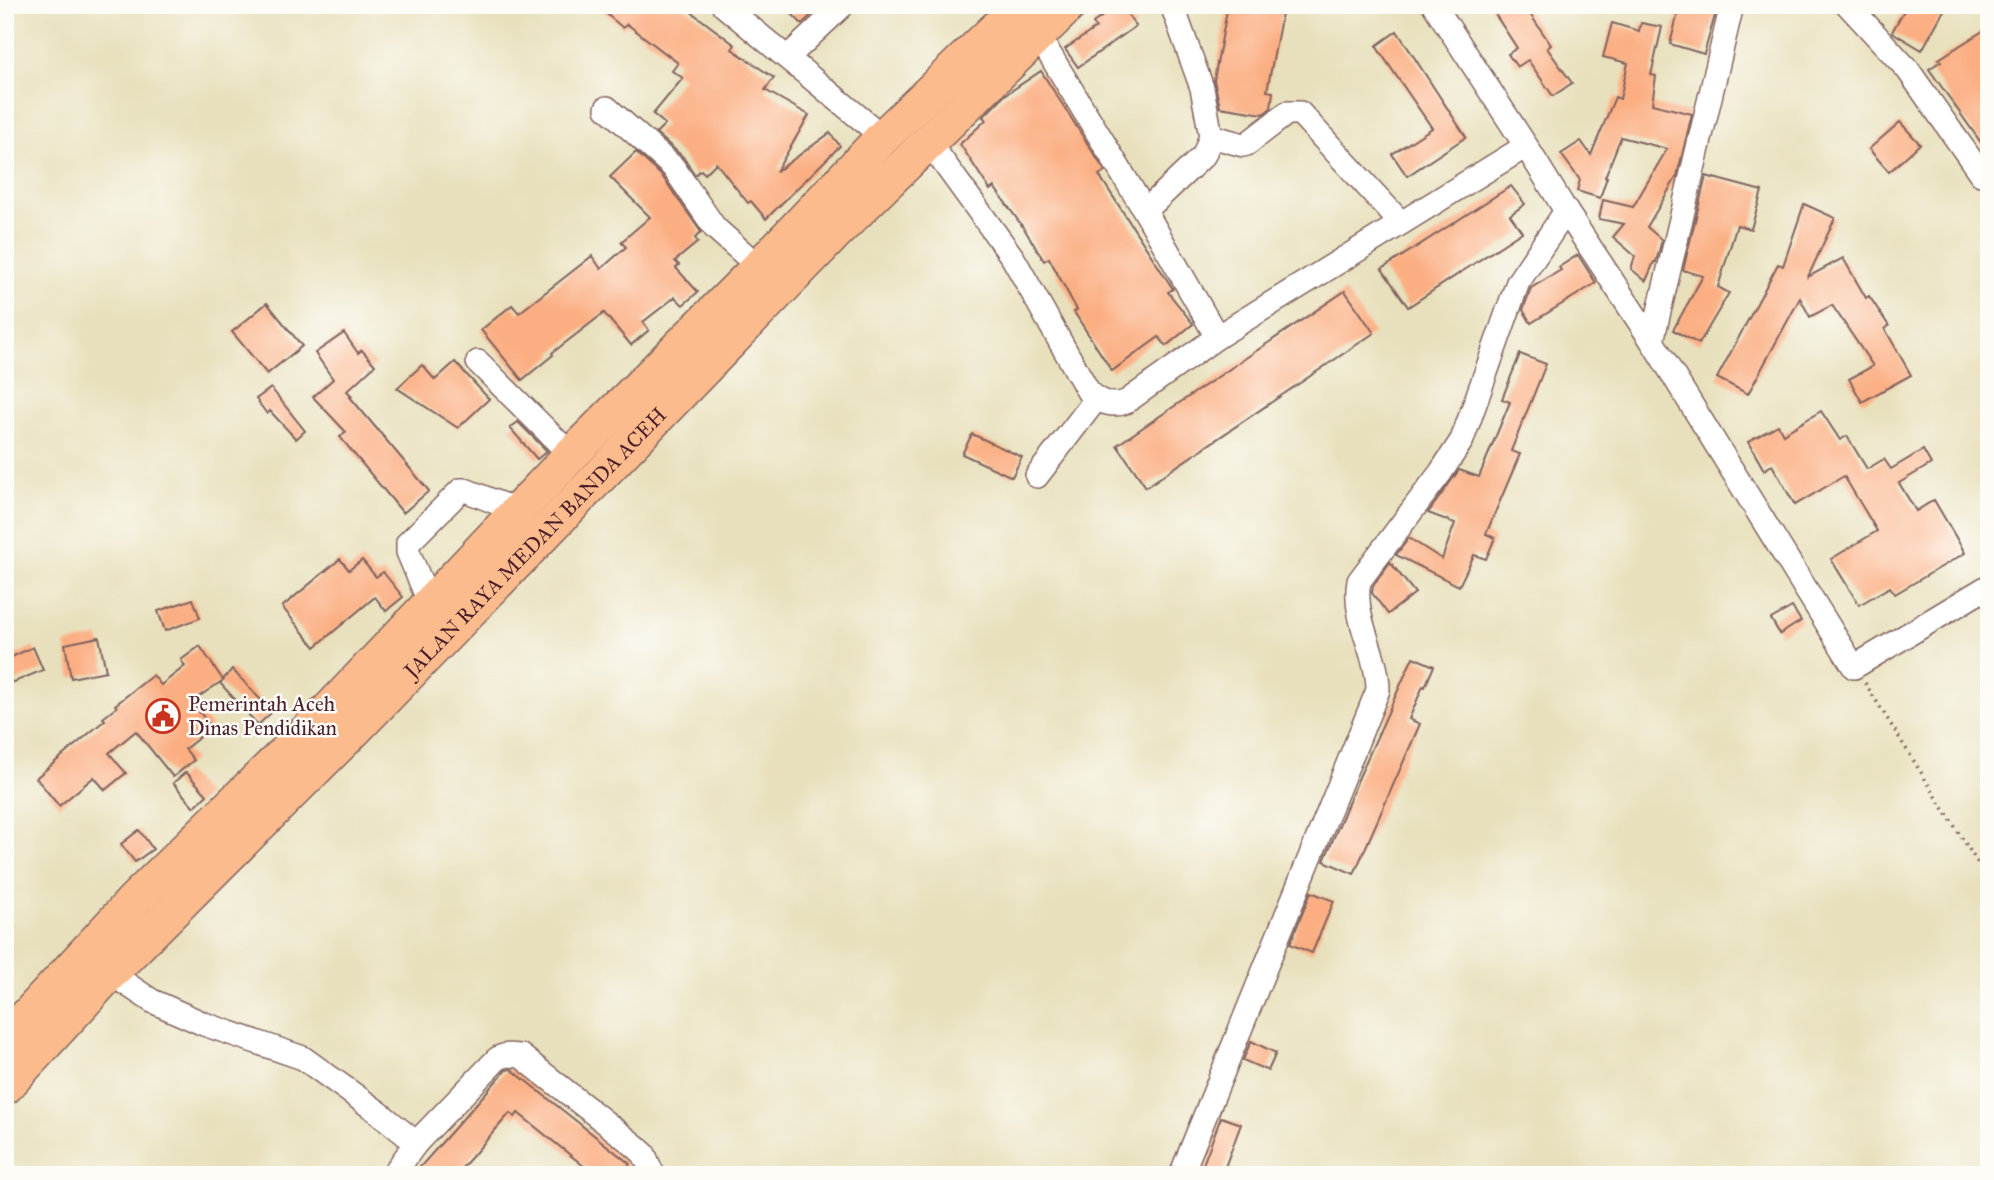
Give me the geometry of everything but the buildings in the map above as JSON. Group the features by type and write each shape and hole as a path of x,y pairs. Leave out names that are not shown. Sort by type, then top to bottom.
{"highway":[{"name":"JALAN RAYA MEDAN BANDA ACEH","path":"5,1040 134,900 343,718 430,604 571,455 668,383 759,267 883,137 1021,5"},
{"name":"JALAN RAYA MEDAN BANDA ACEH","path":"5,1087 343,718 668,383 828,241 1069,5"}],"street":[{"path":"723,5 883,137"},
{"path":"788,57 843,5"},
{"path":"1145,211 1204,155 1211,136 1202,88 1172,5"},
{"path":"1434,5 1652,341 1854,667 1989,586"},
{"path":"1652,341 1732,5"},
{"path":"1848,5 1908,70 1981,174"},
{"path":"1038,35 1145,211 1217,337"},
{"path":"607,108 673,167 715,228 759,267"},
{"path":"1211,136 1247,144 1287,113 1300,113 1401,223"},
{"path":"928,141 1013,258 1081,381 1096,399 1116,405 1126,402 1217,337 1526,146"},
{"path":"1181,1175 1378,690 1376,671 1362,629 1356,597 1359,581 1462,440 1518,282 1566,211"},
{"path":"478,362 571,455"},
{"path":"1037,476 1096,399"},
{"path":"430,604 408,552 410,539 461,490 465,489 518,511"},
{"path":"110,973 152,1001 204,1024 303,1058 416,1143"},
{"path":"393,1175 416,1143 503,1055 521,1056 634,1145 644,1154 653,1175"}],"path":[{"path":"1854,667 1989,881"}],"place":[{"name":"Pemerintah Aceh Dinas Pendidikan","path":"163,716"}]}
